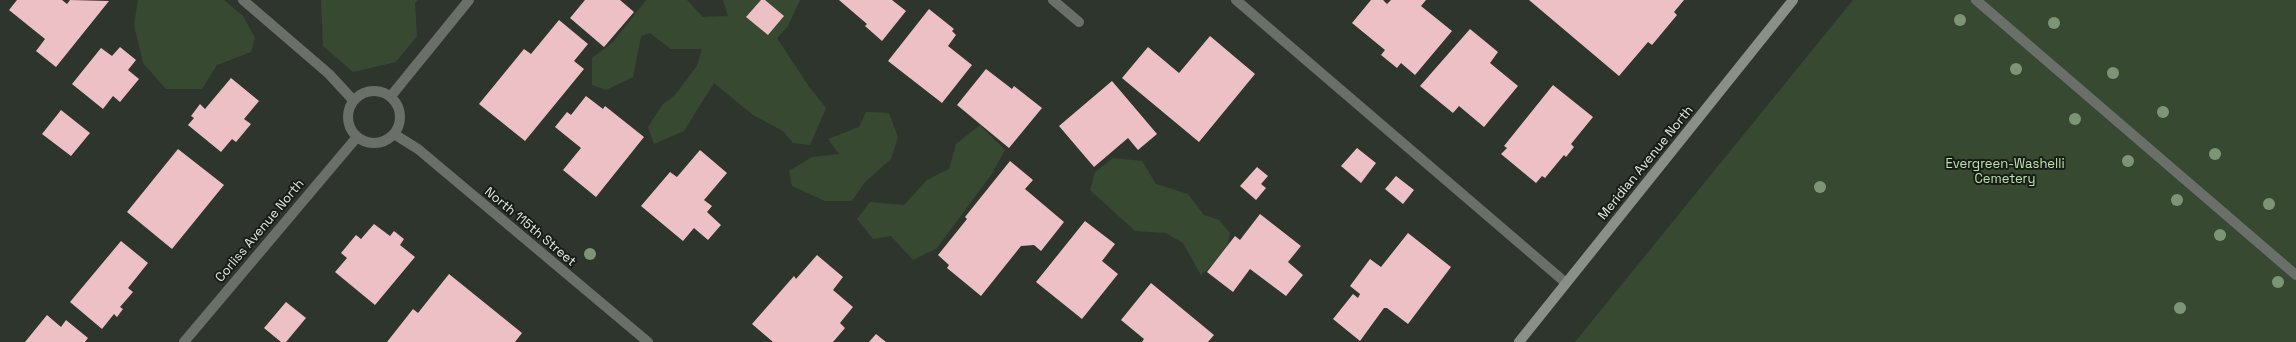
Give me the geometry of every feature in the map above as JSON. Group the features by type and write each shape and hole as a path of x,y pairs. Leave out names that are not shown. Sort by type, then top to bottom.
{"street":[{"path":"243,0 329,74 353,100"},
{"path":"391,96 469,0"},
{"path":"1053,0 1079,22"},
{"path":"1236,0 1566,283"},
{"name":"Meridian Avenue North","path":"1519,342 1793,0"},
{"path":"1976,0 2296,275"},
{"path":"371,90 378,90 391,96 399,108 400,114 398,128 389,138 376,143 362,141 352,132 347,119 353,100 364,92 371,90"},
{"name":"North 115th Street","path":"394,134 418,149 648,342"},
{"name":"Corliss Avenue North","path":"184,342 357,137"}],"green space":[{"path":"138,0 224,0 243,16 255,38 251,52 217,65 202,89 166,89 143,63 134,25"},
{"path":"321,0 418,0 415,3 417,36 396,62 353,72 323,46"},
{"path":"646,0 687,0 703,17 728,16 723,0 800,0 788,26 777,38 810,88 826,108 810,145 793,143 783,131 753,115 714,83 684,131 654,144 648,127 663,104 675,95 697,66 702,49 671,49 650,33 641,36 633,77 606,90 592,85 592,58 613,42"},
{"name":"Evergreen-Washelli Cemetery","path":"1853,0 2296,0 2296,342 1575,342"},
{"path":"866,112 889,113 898,137 891,159 865,182 852,201 825,201 792,186 789,171 812,157 839,154 828,139 859,127"},
{"path":"980,125 1005,150 991,175 937,248 913,260 891,236 873,239 857,219 870,202 904,205 927,180 949,169 956,144"},
{"path":"1113,158 1142,161 1156,184 1188,194 1204,215 1219,220 1230,233 1226,252 1201,275 1183,243 1166,233 1135,231 1090,190 1095,172"}],"building":[{"path":"17,0 62,0 67,4 70,0 109,1 56,67 36,51 45,39 9,10"},
{"path":"585,0 620,0 634,12 604,47 570,18"},
{"path":"761,0 765,0 784,16 768,35 746,17"},
{"path":"839,0 892,0 906,11 882,41 865,26 867,24"},
{"path":"1371,0 1383,0 1387,4 1391,0 1426,0 1421,6 1452,31 1415,75 1401,63 1397,68 1381,55 1385,50 1352,23"},
{"path":"1529,0 1684,0 1674,12 1677,15 1652,45 1648,42 1619,76"},
{"path":"929,9 954,29 952,31 956,35 948,46 972,65 942,103 888,61"},
{"path":"559,20 588,44 574,61 584,69 525,141 479,104 524,49 531,54"},
{"path":"1470,29 1498,52 1490,63 1518,86 1484,127 1459,106 1453,113 1420,86"},
{"path":"1210,36 1255,74 1199,142 1122,78 1148,47 1179,73"},
{"path":"120,47 136,60 128,70 139,79 120,102 113,96 103,109 72,84 101,48 112,56"},
{"path":"986,69 1012,89 1014,86 1042,108 1009,148 957,105"},
{"path":"231,78 259,101 244,119 251,124 236,142 232,139 221,152 188,125 194,118 191,116 200,104 205,109"},
{"path":"1112,81 1157,134 1138,150 1128,138 1094,167 1059,126"},
{"path":"1553,85 1593,117 1571,144 1574,147 1566,157 1564,155 1545,178 1542,176 1536,183 1501,154 1507,148 1504,146"},
{"path":"586,96 603,109 605,106 644,137 596,197 563,170 581,148 555,127 567,112 571,115"},
{"path":"61,110 90,133 71,156 42,134"},
{"path":"1357,148 1376,163 1361,183 1341,166"},
{"path":"178,149 224,185 172,249 127,212"},
{"path":"700,150 727,173 704,200 712,206 707,212 721,225 708,240 694,228 683,241 641,206 670,172 677,177"},
{"path":"1010,161 1033,180 1025,189 1064,222 1041,251 1034,245 1021,246 981,296 947,268 949,265 938,255 967,219 965,217"},
{"path":"1257,167 1268,176 1261,184 1266,188 1256,200 1240,186"},
{"path":"1396,176 1414,190 1403,204 1385,189"},
{"path":"1260,214 1301,246 1288,262 1303,275 1286,296 1250,269 1233,292 1207,272 1235,236 1240,240"},
{"path":"1085,221 1115,244 1102,261 1118,274 1082,319 1036,282"},
{"path":"374,224 390,236 394,231 404,239 400,245 415,257 375,305 335,272 347,258 341,253 356,235 361,239"},
{"path":"1408,233 1451,267 1408,324 1387,308 1384,308 1360,341 1333,319 1353,294 1358,298 1360,294 1350,286 1370,259 1381,267"},
{"path":"121,241 148,263 128,288 133,292 120,307 123,309 117,317 114,314 102,329 70,302"},
{"path":"817,255 843,277 833,290 853,307 840,323 845,328 833,342 773,342 752,324 794,276 796,279"},
{"path":"449,274 522,333 515,342 387,342 413,309 418,313"},
{"path":"1151,283 1214,335 1208,342 1142,342 1144,339 1121,320"},
{"path":"286,302 306,318 286,342 281,342 264,328"},
{"path":"47,315 61,327 66,320 88,338 85,342 25,342"},
{"path":"876,334 886,342 869,342"}]}
